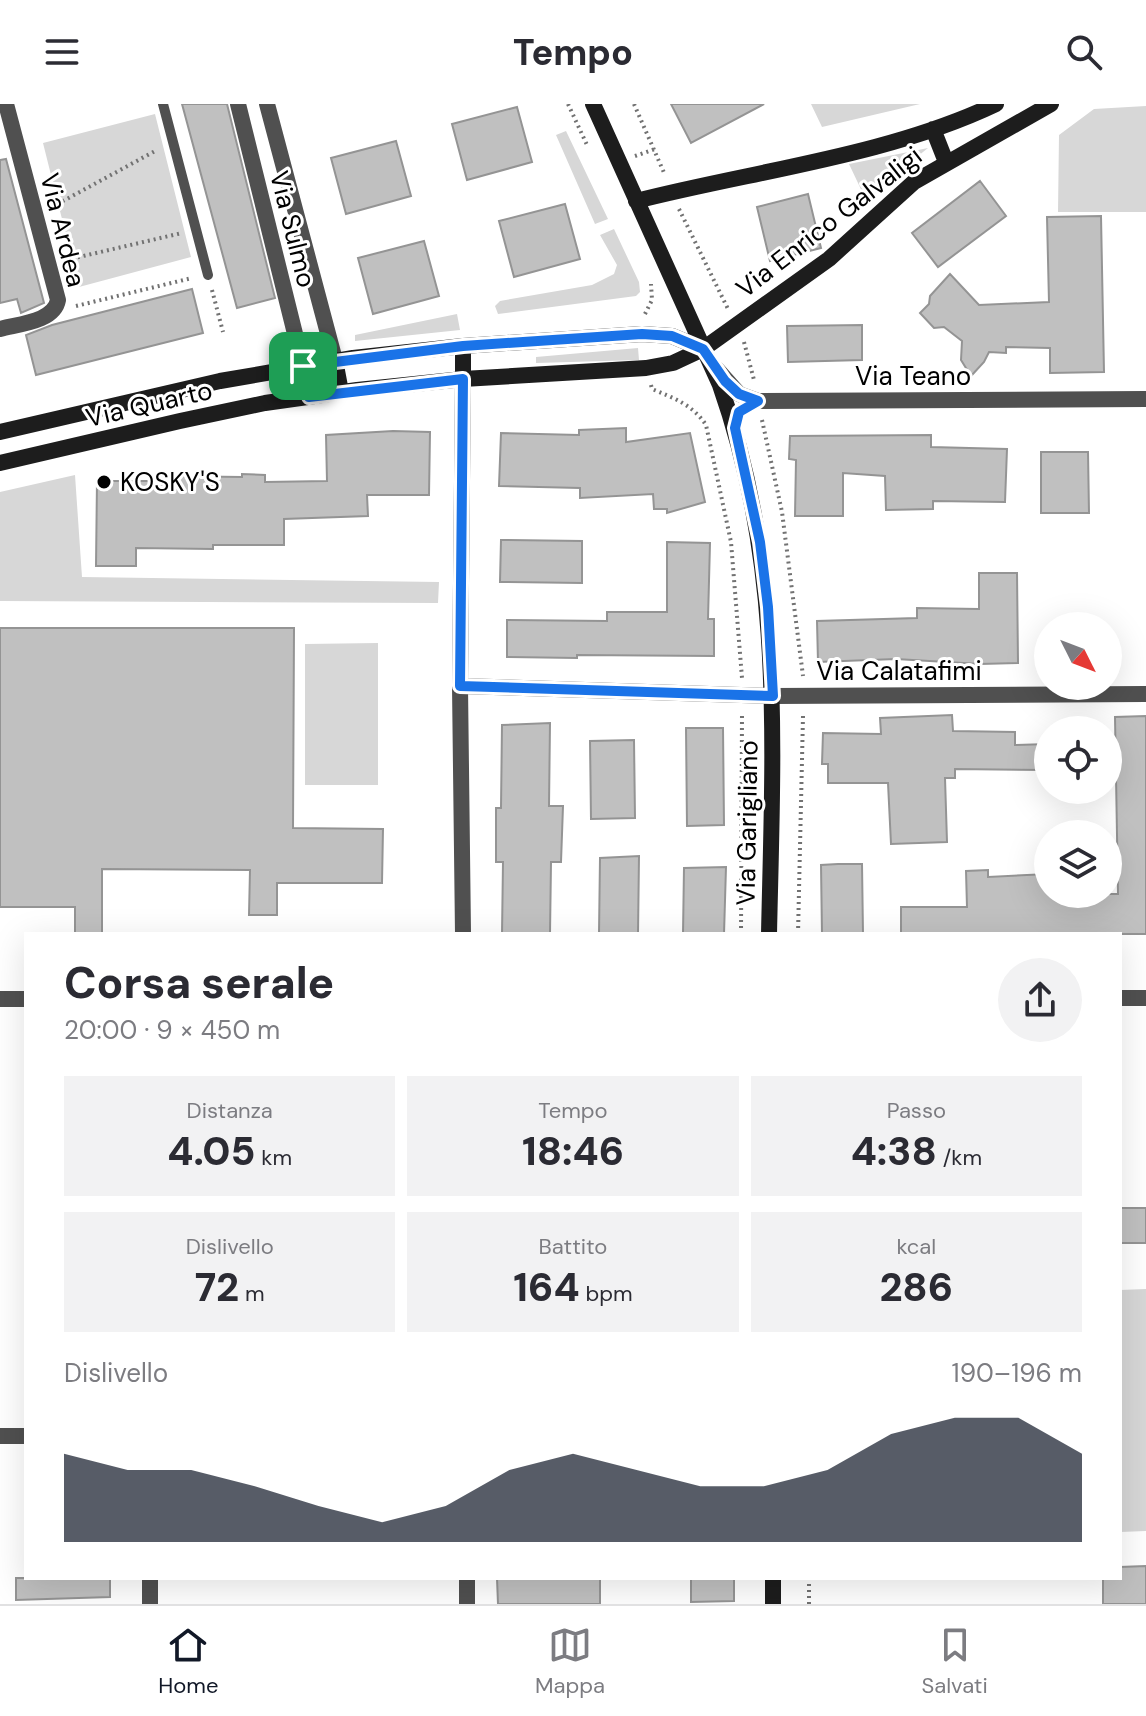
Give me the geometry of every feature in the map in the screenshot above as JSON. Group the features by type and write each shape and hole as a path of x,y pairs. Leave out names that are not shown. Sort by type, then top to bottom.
{"street":[{"name":"Via Ardea","path":"0,329 41,318 54,311 58,300 6,104"},
{"name":"Via Sulmo","path":"238,104 303,366"},
{"name":"Via Sulmo","path":"267,104 335,360"},
{"name":"Via Garigliano","path":"593,104 720,385 735,428 760,542 768,607 773,696 769,932"},
{"name":"Via Enrico Galvaligi","path":"636,201 900,141 996,104"},
{"name":"Via Enrico Galvaligi","path":"703,349 818,268 914,182 1051,104"},
{"name":"Via Enrico Galvaligi","path":"933,129 946,162"},
{"name":"Via Quarto","path":"0,432 220,381 335,360 463,346 642,334 672,336 703,349"},
{"path":"463,346 460,686 463,932"},
{"name":"Via Quarto","path":"0,463 180,421 309,397 463,379 646,368 673,363 703,349"},
{"path":"703,349 725,381 760,408"},
{"path":"335,360 341,392"},
{"path":"303,366 309,397"},
{"name":"Via Teano","path":"760,408 1146,399"},
{"path":"735,428 739,412 760,408"},
{"name":"Via Calatafimi","path":"460,686 773,696 1146,694"},
{"path":"1122,998 1146,998"},
{"path":"0,999 24,999"},
{"path":"0,1436 24,1436"},
{"path":"150,1580 150,1604"},
{"path":"467,1580 467,1604"},
{"path":"773,1580 773,1604"}],"lane":[{"path":"163,104 208,275"}],"path":[{"path":"568,104 593,158"},
{"path":"634,104 665,173"},
{"path":"36,216 173,141"},
{"path":"679,209 729,312"},
{"path":"48,264 196,229"},
{"path":"54,311 208,275 223,332"},
{"path":"645,312 652,300 651,283"},
{"path":"744,341 754,381"},
{"path":"652,389 676,398 697,412 706,425 731,542 742,677"},
{"path":"760,408 782,512 803,675"},
{"path":"798,932 803,713"},
{"path":"741,932 742,715"},
{"path":"809,1580 809,1604"}],"shaded area":[{"path":"811,104 920,104 822,127"},
{"path":"1146,106 1146,212 1058,212 1059,135 1094,109"},
{"path":"155,114 191,257 79,287 43,143"},
{"path":"566,131 608,219 595,224 556,135"},
{"path":"928,148 898,172 867,202 849,164"},
{"path":"614,229 639,282 640,292 636,296 498,314 495,306 500,301 592,285 614,274 617,265 600,235"},
{"path":"457,314 460,330 355,341 355,335"},
{"path":"638,348 639,360 536,363 536,357"},
{"path":"75,475 82,577 439,582 438,603 0,601 0,492"},
{"path":"378,643 378,785 305,785 305,644"},
{"path":"1146,1289 1146,1531 1122,1532 1122,1290"}],"building":[{"path":"182,104 227,104 275,298 237,308"},
{"path":"671,104 764,104 691,143"},
{"path":"517,107 532,162 467,180 452,124"},
{"path":"396,141 411,196 346,214 331,158"},
{"path":"6,159 44,303 21,313 17,299 0,303 0,160"},
{"path":"980,181 1006,216 938,267 912,233"},
{"path":"808,194 821,248 770,261 757,207"},
{"path":"565,204 580,259 514,277 499,221"},
{"path":"1101,216 1104,372 1050,373 1050,348 1006,347 1006,353 989,352 971,376 961,360 962,341 944,327 934,328 920,313 929,304 930,296 950,274 979,305 1049,302 1047,217"},
{"path":"424,241 439,296 373,314 358,258"},
{"path":"192,289 203,333 36,375 26,335 52,325"},
{"path":"862,325 862,360 788,362 787,326"},
{"path":"626,428 626,442 690,433 705,502 667,513 667,509 654,509 653,494 580,498 580,488 499,486 501,433 579,435 579,430"},
{"path":"430,432 429,495 367,495 368,516 284,519 284,545 213,545 213,549 136,548 136,566 96,566 97,481 164,481 165,476 242,477 242,474 265,475 265,482 327,481 326,435"},
{"path":"931,435 931,447 1007,449 1005,502 933,501 933,509 886,510 885,476 843,473 843,516 795,516 796,460 789,459 790,436"},
{"path":"1041,452 1088,452 1089,513 1041,513"},
{"path":"501,540 582,541 582,583 500,582"},
{"path":"667,542 710,543 708,619 714,619 714,656 507,657 507,620 607,621 607,612 667,612"},
{"path":"979,573 1017,573 1018,663 896,659 818,662 817,621 917,618 917,608 979,609"},
{"path":"0,628 294,628 293,828 383,829 382,883 277,883 277,915 249,915 250,870 102,869 102,932 75,932 75,907 0,907"},
{"path":"952,715 953,731 1015,732 1015,745 1034,744 1034,770 955,769 955,778 945,778 947,842 891,844 888,783 828,783 828,764 822,764 823,733 881,734 880,718"},
{"path":"1146,716 1146,934 901,932 901,907 967,907 966,871 988,870 988,877 1034,875 1034,908 1122,908 1122,820 1117,820 1116,804 1122,804 1122,717"},
{"path":"550,723 549,806 563,806 561,862 551,862 550,932 502,932 503,862 496,862 496,808 501,808 502,725"},
{"path":"686,728 723,728 724,825 687,826"},
{"path":"634,740 635,818 591,819 590,741"},
{"path":"639,856 638,932 599,932 600,858"},
{"path":"862,864 863,932 822,932 821,865"},
{"path":"726,867 724,932 683,932 684,868"},
{"path":"1122,1208 1146,1208 1146,1243 1122,1243"},
{"path":"1146,1566 1146,1604 1103,1604 1103,1580 1122,1580 1122,1567"},
{"path":"16,1578 110,1580 110,1597 16,1600"},
{"path":"497,1580 600,1580 600,1604 498,1604"},
{"path":"691,1580 734,1580 734,1601 691,1602"}],"place":[{"name":"KOSKY'S","path":"104,482"}],"route":[{"path":"642,334 672,336 703,349 725,381 739,394 758,401 739,412 735,428 760,542 768,607 773,696 460,686 463,379 309,397 303,366 463,346 642,334"}]}
